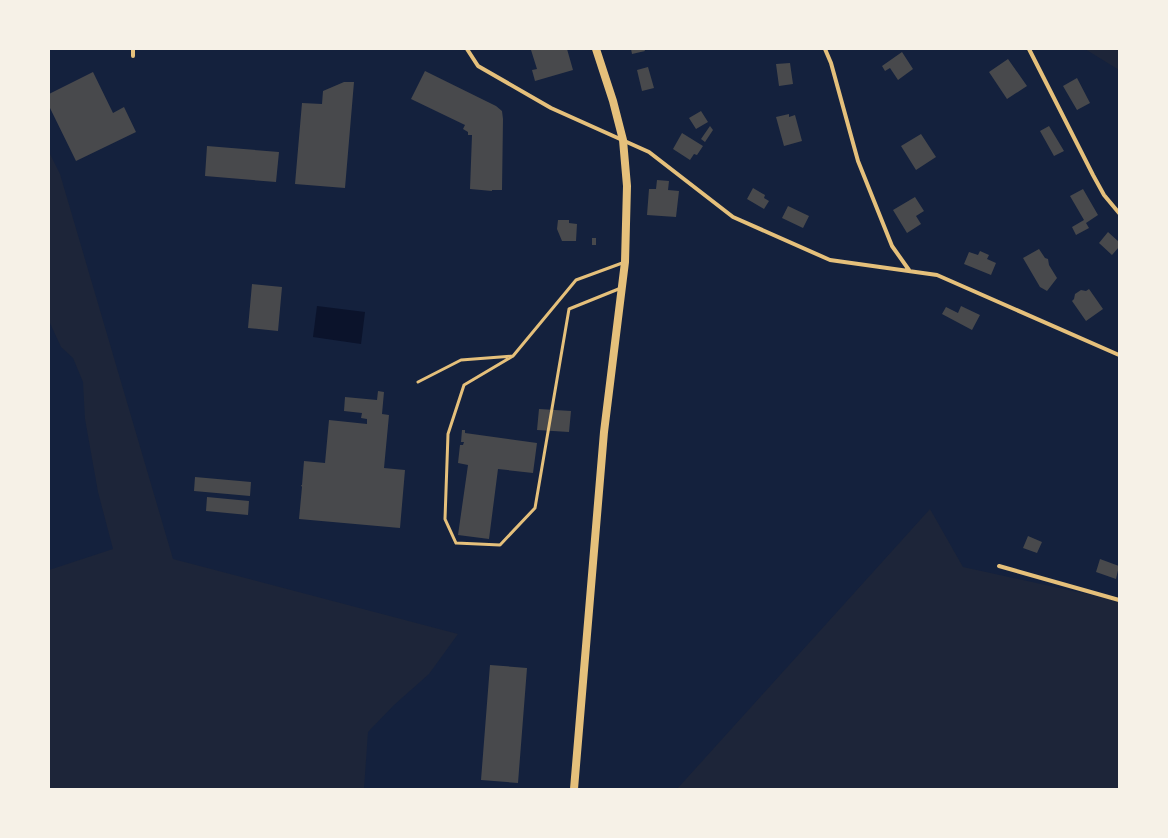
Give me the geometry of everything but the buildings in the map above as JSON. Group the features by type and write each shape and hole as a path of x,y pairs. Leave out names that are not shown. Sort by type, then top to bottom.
{"main road":[{"path":"574,789 604,432 624,262 627,186 623,140 613,101 596,49"}],"street":[{"path":"133,49 133,56"},
{"path":"467,49 478,66 551,108 649,152 733,217 830,260 937,275 1119,355"},
{"path":"825,49 831,63 858,161 892,246 909,270"},
{"path":"1029,49 1092,175 1104,195 1119,213"},
{"path":"999,566 1119,600"}],"lane":[{"path":"621,288 569,309 535,508 500,546 456,543 445,519 448,434 464,385 513,356 576,280 624,262"},
{"path":"418,382 461,360 513,356"}],"shaded area":[{"path":"1085,49 1119,49 1119,70"},
{"path":"49,152 60,174 173,559 458,634 429,674 394,705 368,732 364,789 49,789 49,570 113,549 98,492 85,419 83,382 73,358 61,347 49,321"},
{"path":"317,306 365,312 361,344 313,337"},
{"path":"930,509 963,567 1119,601 1119,789 677,789"}]}
